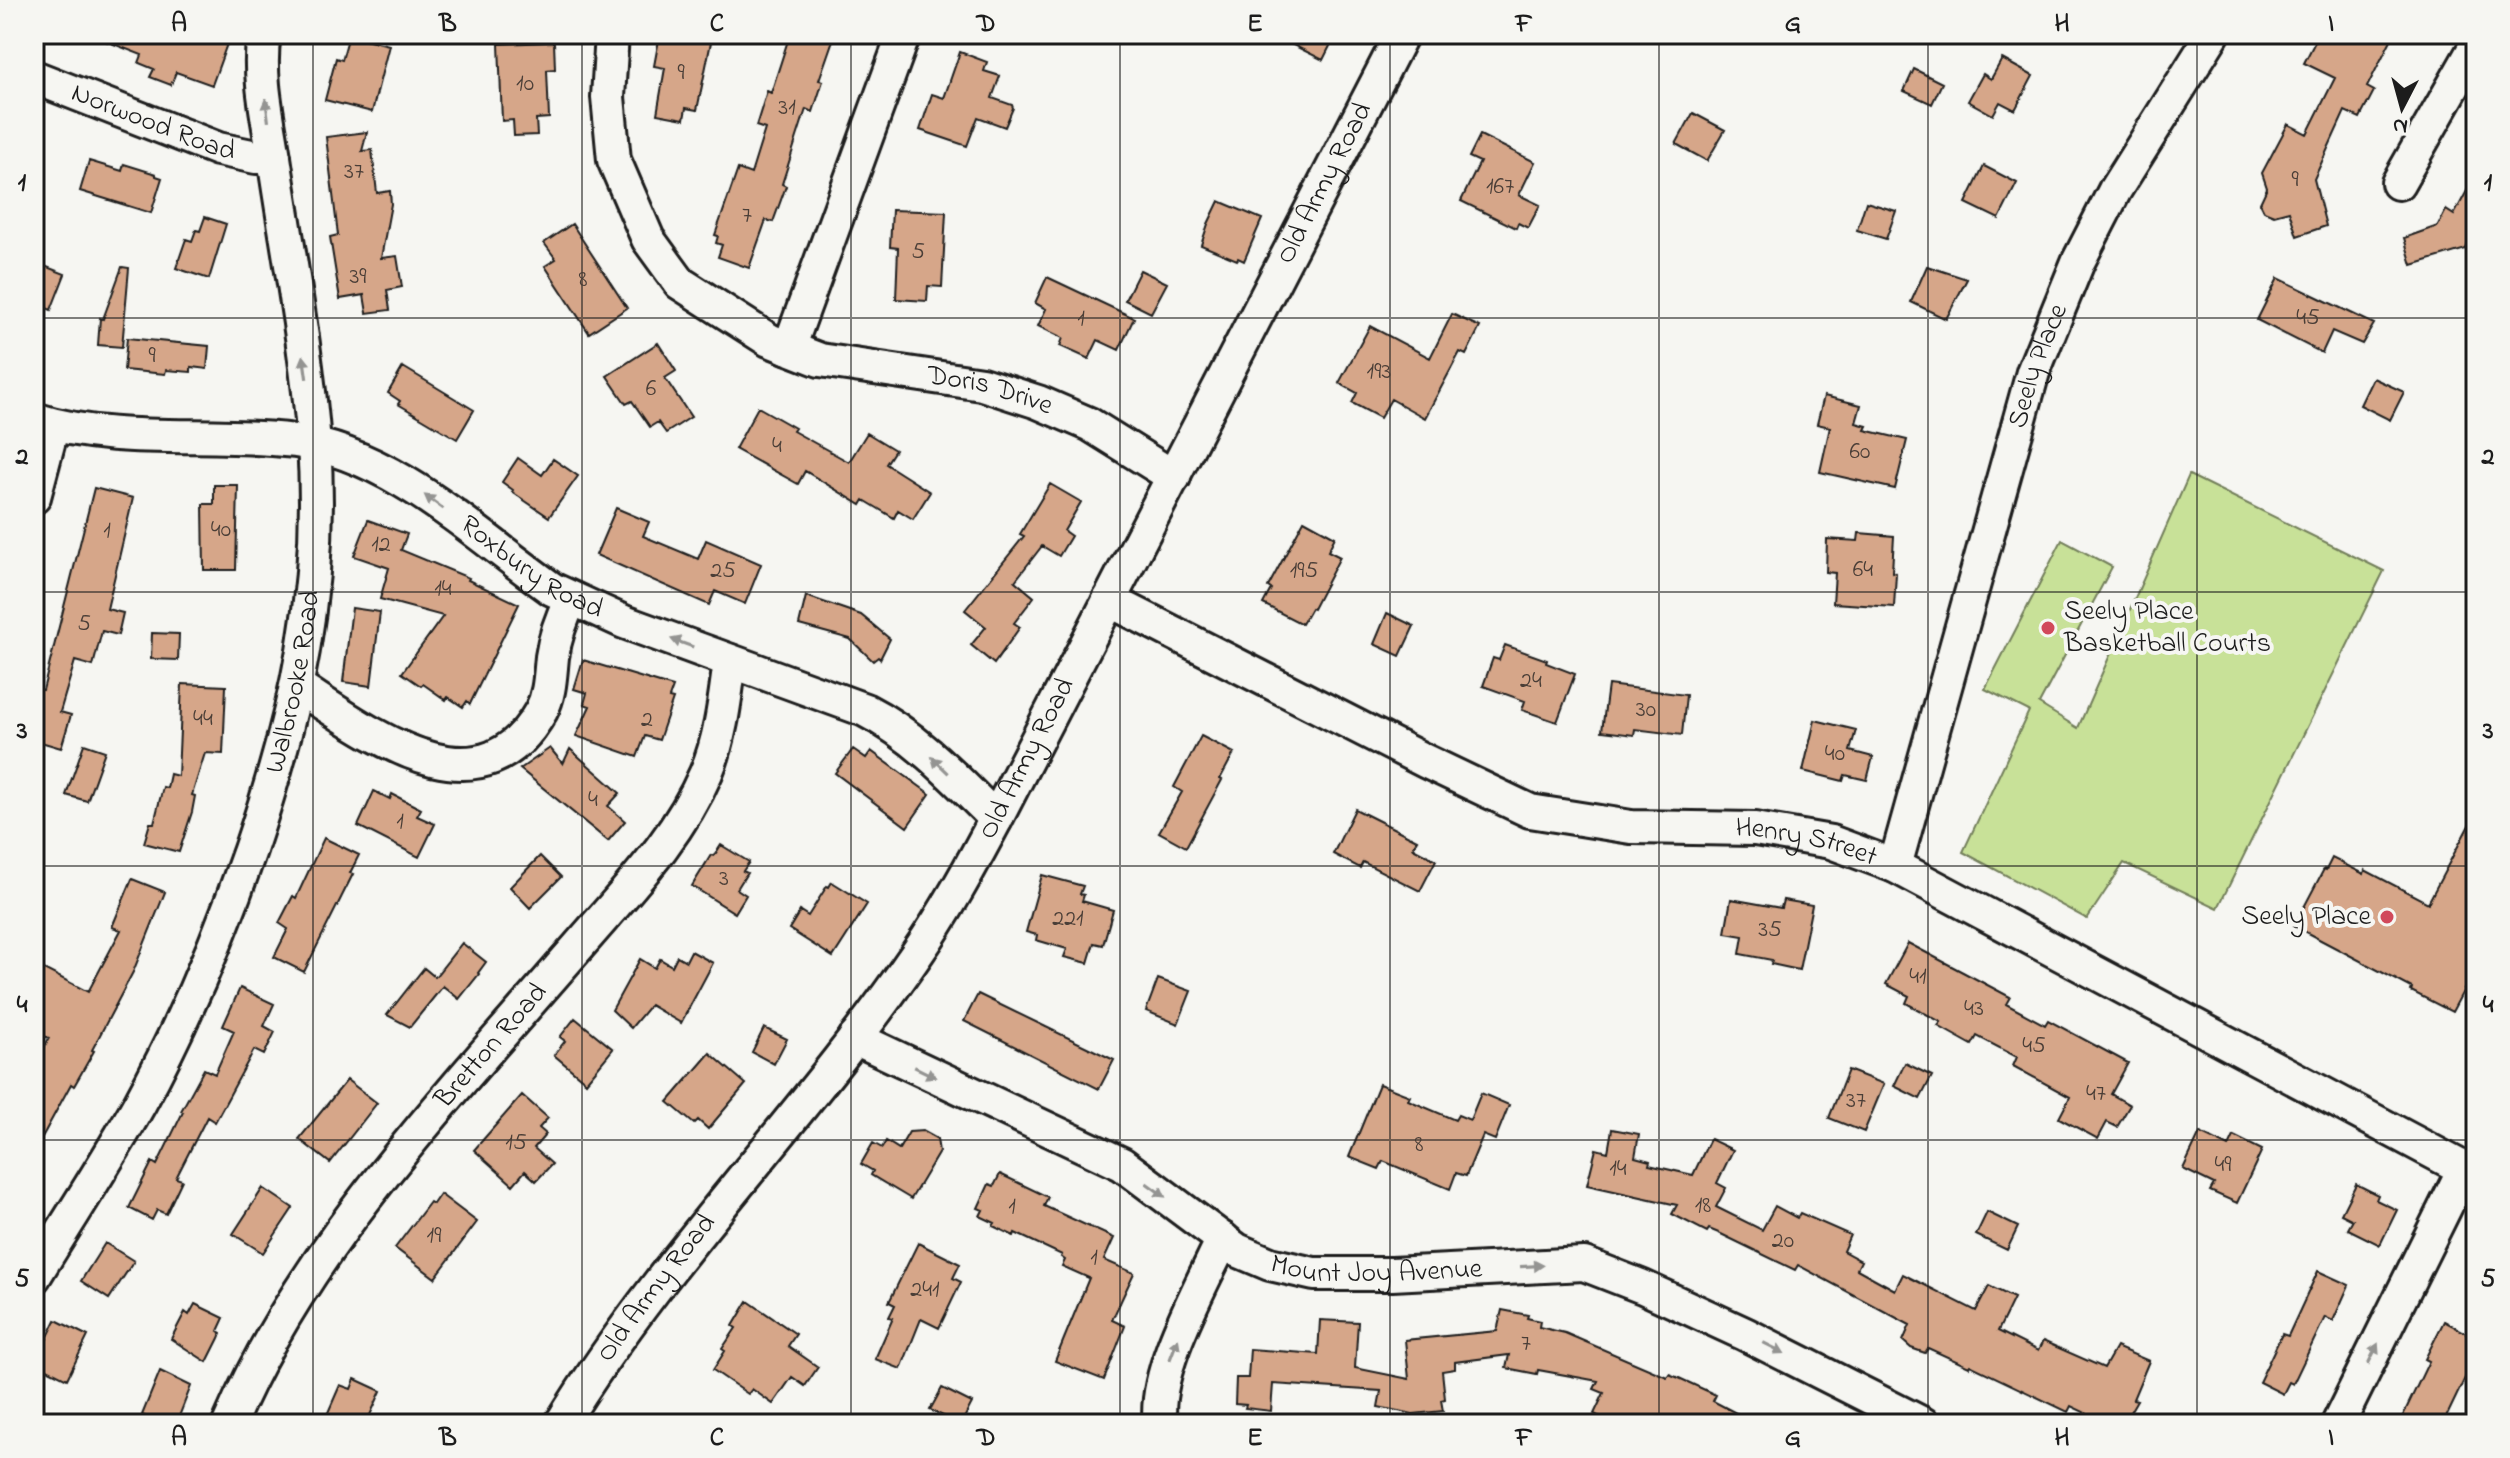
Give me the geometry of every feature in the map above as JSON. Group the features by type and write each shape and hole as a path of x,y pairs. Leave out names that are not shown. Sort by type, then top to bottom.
{"street":[{"name":"Walbrooke Road","path":"34,1277 140,1103 219,936 261,817 306,644 313,581 314,444 263,74 264,34"},
{"name":"Doris Drive","path":"612,34 608,97 614,160 648,239 680,283 769,340 789,348 820,360 982,384 1038,402 1089,424 1174,477"},
{"path":"789,348 904,34"},
{"name":"Old Army Road","path":"561,1424 625,1328 706,1222 855,1038 946,910 1402,34"},
{"name":"Seely Place","path":"1895,866 2033,372 2078,262 2111,199 2213,34"},
{"path":"2398,183 2476,46"},
{"name":"Norwood Road","path":"34,77 218,149 256,157 274,157"},
{"path":"34,497 43,422"},
{"name":"Roxbury Road","path":"43,422 126,436 274,439 314,444 347,453 402,480 552,589 571,599 882,719 919,746 996,819"},
{"path":"297,686 381,741 404,751 450,763 485,761 515,744 540,711 547,696 556,639 571,599"},
{"name":"Henry Street","path":"1109,600 1530,811 1631,827 1755,829 1831,842 1895,866 2470,1172"},
{"name":"Bretton Road","path":"229,1424 287,1311 354,1214 417,1132 639,876 679,822 696,795 715,749 730,661"},
{"name":"Mount Joy Avenue","path":"855,1038 1122,1164 1237,1250 1270,1264 1314,1274 1392,1274 1584,1264 1643,1287 1745,1334 1923,1424"},
{"path":"2338,1424 2470,1172"},
{"path":"1160,1424 1163,1378 1189,1311 1223,1239"}],"green space":[{"path":"2189,475 2384,571 2218,908 2124,863 2087,919 1963,852 2029,711 1985,689 2062,540 2112,567 2039,704 2078,728"}],"building":[{"path":"93,34 208,34 228,41 212,85 176,72 171,85 150,77 154,69 139,63 142,55"},
{"path":"660,34 711,42 697,110 686,108 684,119 657,114 665,68 654,66"},
{"path":"790,34 835,34 819,80 823,81 813,112 806,109 773,222 766,220 749,268 718,257 722,245 716,243 718,236 715,235 738,169 751,174 765,129 756,126 767,91 771,93"},
{"path":"1271,34 1336,34 1323,60"},
{"path":"2319,34 2394,34 2367,87 2374,91 2360,118 2345,111 2314,179 2326,226 2297,236 2289,211 2274,215 2264,211 2260,203 2267,188 2262,173 2288,124 2307,134 2335,78 2304,63"},
{"path":"349,35 389,45 372,112 325,100 336,58 342,60"},
{"path":"554,42 555,69 547,70 549,118 536,119 537,135 514,136 513,120 502,121 499,44"},
{"path":"960,52 987,62 984,71 1000,76 992,98 1013,108 1005,127 978,117 967,146 920,130 932,94 944,98"},
{"path":"2002,59 2033,76 2015,110 2000,102 1993,115 1968,101 1983,74 1991,79"},
{"path":"1914,69 1942,83 1932,104 1904,91"},
{"path":"1693,113 1725,130 1707,161 1676,144"},
{"path":"367,132 362,151 372,150 377,193 390,191 391,204 381,258 397,256 402,287 387,290 390,310 367,313 364,295 340,299 330,237 338,235 326,137"},
{"path":"1480,135 1535,162 1519,195 1540,205 1528,228 1518,223 1516,228 1461,201 1480,162 1469,157"},
{"path":"89,161 122,171 124,164 162,178 151,213 80,191"},
{"path":"1984,166 2017,183 1999,219 1966,203"},
{"path":"2476,174 2476,225 2466,249 2412,265 2404,238 2438,226 2446,210 2454,215"},
{"path":"1219,201 1262,219 1244,261 1201,245"},
{"path":"1866,202 1896,211 1886,239 1857,230"},
{"path":"892,210 946,212 942,287 928,286 927,301 896,299 898,248 890,247"},
{"path":"205,217 226,224 209,279 176,268 186,239 192,241"},
{"path":"572,224 627,308 589,333 545,266 556,259 544,243"},
{"path":"34,262 65,274 51,310 34,303"},
{"path":"1927,266 1967,279 1946,319 1911,302"},
{"path":"122,267 129,268 122,347 98,345 100,318 103,319"},
{"path":"1140,270 1167,283 1151,313 1125,300"},
{"path":"1047,277 1134,318 1119,350 1098,340 1089,359 1060,346 1063,338 1038,326 1046,309 1035,303"},
{"path":"2278,278 2374,324 2362,344 2332,331 2322,353 2257,320"},
{"path":"1452,314 1480,327 1466,355 1460,352 1425,418 1391,399 1380,418 1352,403 1357,393 1339,383 1370,326 1430,358"},
{"path":"127,338 209,346 207,369 191,367 191,372 166,370 165,374 124,370"},
{"path":"658,343 676,371 665,378 691,417 666,433 658,422 650,427 632,401 626,404 607,376"},
{"path":"403,367 474,410 457,439 398,404 400,401 388,393"},
{"path":"2373,378 2404,392 2390,420 2360,405"},
{"path":"1824,396 1861,405 1856,423 1867,426 1865,430 1907,440 1895,489 1820,472 1830,427 1817,424"},
{"path":"758,407 795,428 793,431 849,462 867,433 895,450 886,464 930,492 913,519 898,510 894,518 864,500 861,505 805,471 798,484 735,449"},
{"path":"518,458 542,475 553,459 578,476 549,517 502,482"},
{"path":"1050,484 1081,502 1064,531 1071,536 1059,556 1042,546 1015,581 1034,597 1014,623 1020,627 994,664 971,645 986,627 965,610 1024,536 1020,534"},
{"path":"214,485 238,485 236,570 204,570 203,504 214,504"},
{"path":"94,488 133,498 107,609 123,613 118,635 102,631 93,666 75,661 60,712 71,715 61,748 34,740 34,688 43,690"},
{"path":"616,508 649,522 643,536 698,559 706,540 761,564 745,604 715,591 709,605 596,555"},
{"path":"368,520 407,534 401,550 469,578 519,604 470,704 467,701 463,707 448,697 446,700 402,673 443,616 380,599 389,568 354,556"},
{"path":"1304,520 1335,537 1328,551 1340,557 1302,624 1263,604 1271,589 1268,587"},
{"path":"1859,533 1894,536 1894,607 1833,603 1835,573 1826,572 1827,539 1858,541"},
{"path":"806,596 861,615 890,639 880,659 878,657 873,661 850,639 799,625"},
{"path":"352,608 380,612 371,686 343,682"},
{"path":"1387,613 1414,626 1400,656 1374,644"},
{"path":"152,633 179,634 178,660 151,659"},
{"path":"1505,645 1575,674 1557,722 1522,710 1525,701 1483,686 1493,658 1499,660"},
{"path":"583,660 673,687 669,698 673,699 659,740 645,736 637,757 576,736 590,706 584,704 587,693 574,689"},
{"path":"182,684 226,686 223,754 205,753 192,795 195,796 192,812 179,852 144,843 150,823 154,823 163,787 167,788 170,774 178,776"},
{"path":"1608,685 1686,695 1682,735 1635,729 1634,735 1602,731"},
{"path":"1815,720 1856,730 1850,751 1873,757 1867,780 1845,775 1843,781 1803,771"},
{"path":"1201,736 1234,753 1186,847 1159,832 1182,792 1174,787"},
{"path":"84,744 105,751 87,801 66,795"},
{"path":"550,748 563,764 570,749 620,793 608,806 625,821 608,841 520,769"},
{"path":"853,749 866,758 871,751 930,794 907,827 835,773"},
{"path":"374,791 390,799 392,794 421,809 417,816 435,824 419,857 358,826"},
{"path":"1355,809 1417,840 1413,848 1436,860 1420,891 1363,862 1360,868 1333,854"},
{"name":"Seely Place","path":"2476,812 2476,967 2452,1012 2294,926 2332,858 2364,874 2365,870 2428,903"},
{"path":"324,838 359,855 350,873 353,874 304,972 274,957 288,929 279,923 293,896 296,898"},
{"path":"721,845 749,862 743,871 747,873 737,889 746,895 735,913 692,886"},
{"path":"540,856 561,877 530,908 510,887"},
{"path":"1042,875 1083,886 1080,894 1084,895 1082,901 1113,910 1103,945 1094,943 1088,963 1064,957 1067,949 1036,940 1037,935 1026,932"},
{"path":"132,879 165,892 133,972 94,1051 74,1086 71,1084 34,1152 34,1066 49,1038 34,1032 34,986 44,969 88,992 121,930 112,927"},
{"path":"832,882 867,904 833,957 789,929 800,911 808,916"},
{"path":"1731,899 1781,908 1783,900 1812,905 1799,970 1771,964 1772,960 1740,954 1743,936 1725,933"},
{"path":"462,943 486,962 459,999 443,986 410,1027 387,1015 424,968 435,977"},
{"path":"1908,943 2010,997 2006,1004 2045,1025 2048,1020 2128,1063 2111,1094 2130,1105 2117,1127 2107,1122 2098,1139 2059,1118 2070,1097 2013,1066 2017,1057 1977,1036 1972,1045 1938,1026 1941,1022 1906,1003 1909,996 1886,984"},
{"path":"691,951 713,963 681,1023 650,1005 631,1028 612,1010 640,959 655,968 660,959 672,966 677,956 686,961"},
{"path":"1158,979 1191,991 1178,1024 1146,1011"},
{"path":"240,988 274,1004 264,1026 275,1032 264,1055 254,1050 215,1122 207,1117 176,1178 182,1180 166,1214 157,1210 152,1220 129,1208 152,1162 157,1165 204,1069 215,1074 234,1031 223,1026"},
{"path":"978,994 1114,1060 1099,1089 964,1021"},
{"path":"575,1018 613,1049 586,1082 554,1055 565,1041 560,1037"},
{"path":"764,1028 787,1039 774,1064 752,1052"},
{"path":"710,1053 746,1084 708,1129 698,1120 694,1124 668,1102"},
{"path":"1905,1063 1932,1076 1920,1099 1894,1086"},
{"path":"1848,1070 1884,1084 1864,1132 1829,1118"},
{"path":"347,1080 377,1103 330,1163 299,1139"},
{"path":"1379,1084 1410,1096 1408,1100 1455,1120 1458,1115 1470,1120 1481,1093 1509,1105 1495,1140 1483,1135 1466,1176 1456,1173 1450,1189 1383,1161 1379,1169 1349,1157"},
{"path":"522,1095 548,1118 539,1128 546,1134 534,1148 552,1164 536,1181 525,1171 513,1185 474,1150"},
{"path":"1612,1129 1639,1134 1635,1157 1650,1161 1649,1165 1693,1175 1710,1139 1733,1150 1717,1183 1726,1188 1716,1207 1762,1230 1775,1206 1797,1218 1800,1213 1850,1235 1843,1251 1861,1261 1857,1269 1895,1290 1903,1274 1976,1311 1989,1286 2014,1298 1998,1331 2038,1351 2043,1341 2104,1368 2116,1347 2149,1361 2133,1399 2137,1400 2123,1424 2109,1424 2071,1406 2068,1412 1970,1365 1928,1348 1925,1353 1911,1348 1903,1341 1910,1325 1798,1265 1795,1270 1672,1214 1677,1205 1587,1185 1596,1149 1608,1152"},
{"path":"923,1131 937,1139 939,1152 911,1199 871,1175 873,1171 861,1164 873,1143 882,1148 886,1141 899,1149 909,1132"},
{"path":"2200,1133 2229,1147 2234,1136 2262,1150 2237,1203 2210,1191 2214,1184 2183,1169"},
{"path":"1000,1174 1048,1197 1044,1206 1114,1238 1104,1260 1134,1273 1112,1320 1125,1326 1104,1380 1055,1361 1089,1278 1062,1266 1065,1260 1062,1255 1015,1233 1014,1236 980,1216 983,1210 978,1208 989,1184 994,1186"},
{"path":"2356,1184 2378,1195 2376,1200 2397,1210 2380,1245 2348,1229 2353,1220 2341,1214"},
{"path":"263,1188 293,1208 263,1253 233,1234"},
{"path":"440,1194 477,1222 435,1278 395,1248 430,1202 433,1204"},
{"path":"1987,1212 2018,1227 2007,1250 1976,1235"},
{"path":"105,1243 134,1261 109,1299 81,1281"},
{"path":"918,1243 960,1264 953,1278 961,1282 939,1328 921,1319 901,1369 875,1359 893,1318 889,1317 895,1305 889,1302"},
{"path":"2318,1271 2349,1285 2333,1321 2325,1317 2293,1384 2289,1382 2283,1394 2259,1382 2282,1334 2288,1336"},
{"path":"748,1301 796,1334 788,1346 818,1367 805,1386 792,1377 773,1404 752,1389 748,1394 713,1370"},
{"path":"195,1304 224,1318 218,1331 221,1333 207,1362 171,1339 185,1312 189,1315"},
{"path":"1502,1310 1528,1315 1527,1318 1540,1321 1539,1327 1565,1333 1667,1377 1669,1374 1679,1378 1716,1395 1713,1401 1757,1424 1615,1424 1594,1414 1604,1393 1594,1389 1598,1381 1538,1370 1537,1374 1506,1368 1509,1355 1455,1362 1455,1369 1442,1371 1443,1411 1413,1414 1378,1407 1381,1391 1273,1384 1271,1411 1235,1404 1236,1378 1248,1378 1250,1349 1318,1354 1320,1320 1358,1322 1355,1368 1409,1379 1405,1340 1497,1331"},
{"path":"56,1320 88,1336 67,1379 35,1363"},
{"path":"2444,1321 2476,1338 2476,1355 2443,1424 2399,1424 2429,1361 2425,1359"},
{"path":"160,1371 191,1386 176,1424 160,1424 142,1415"},
{"path":"355,1379 381,1391 366,1424 323,1424 340,1385 351,1389"},
{"path":"942,1388 972,1403 961,1424 930,1410"}],"place":[{"name":"Seely Place Basketball Courts","path":"2048,628"},
{"name":"Seely Place","path":"2387,917"}]}
